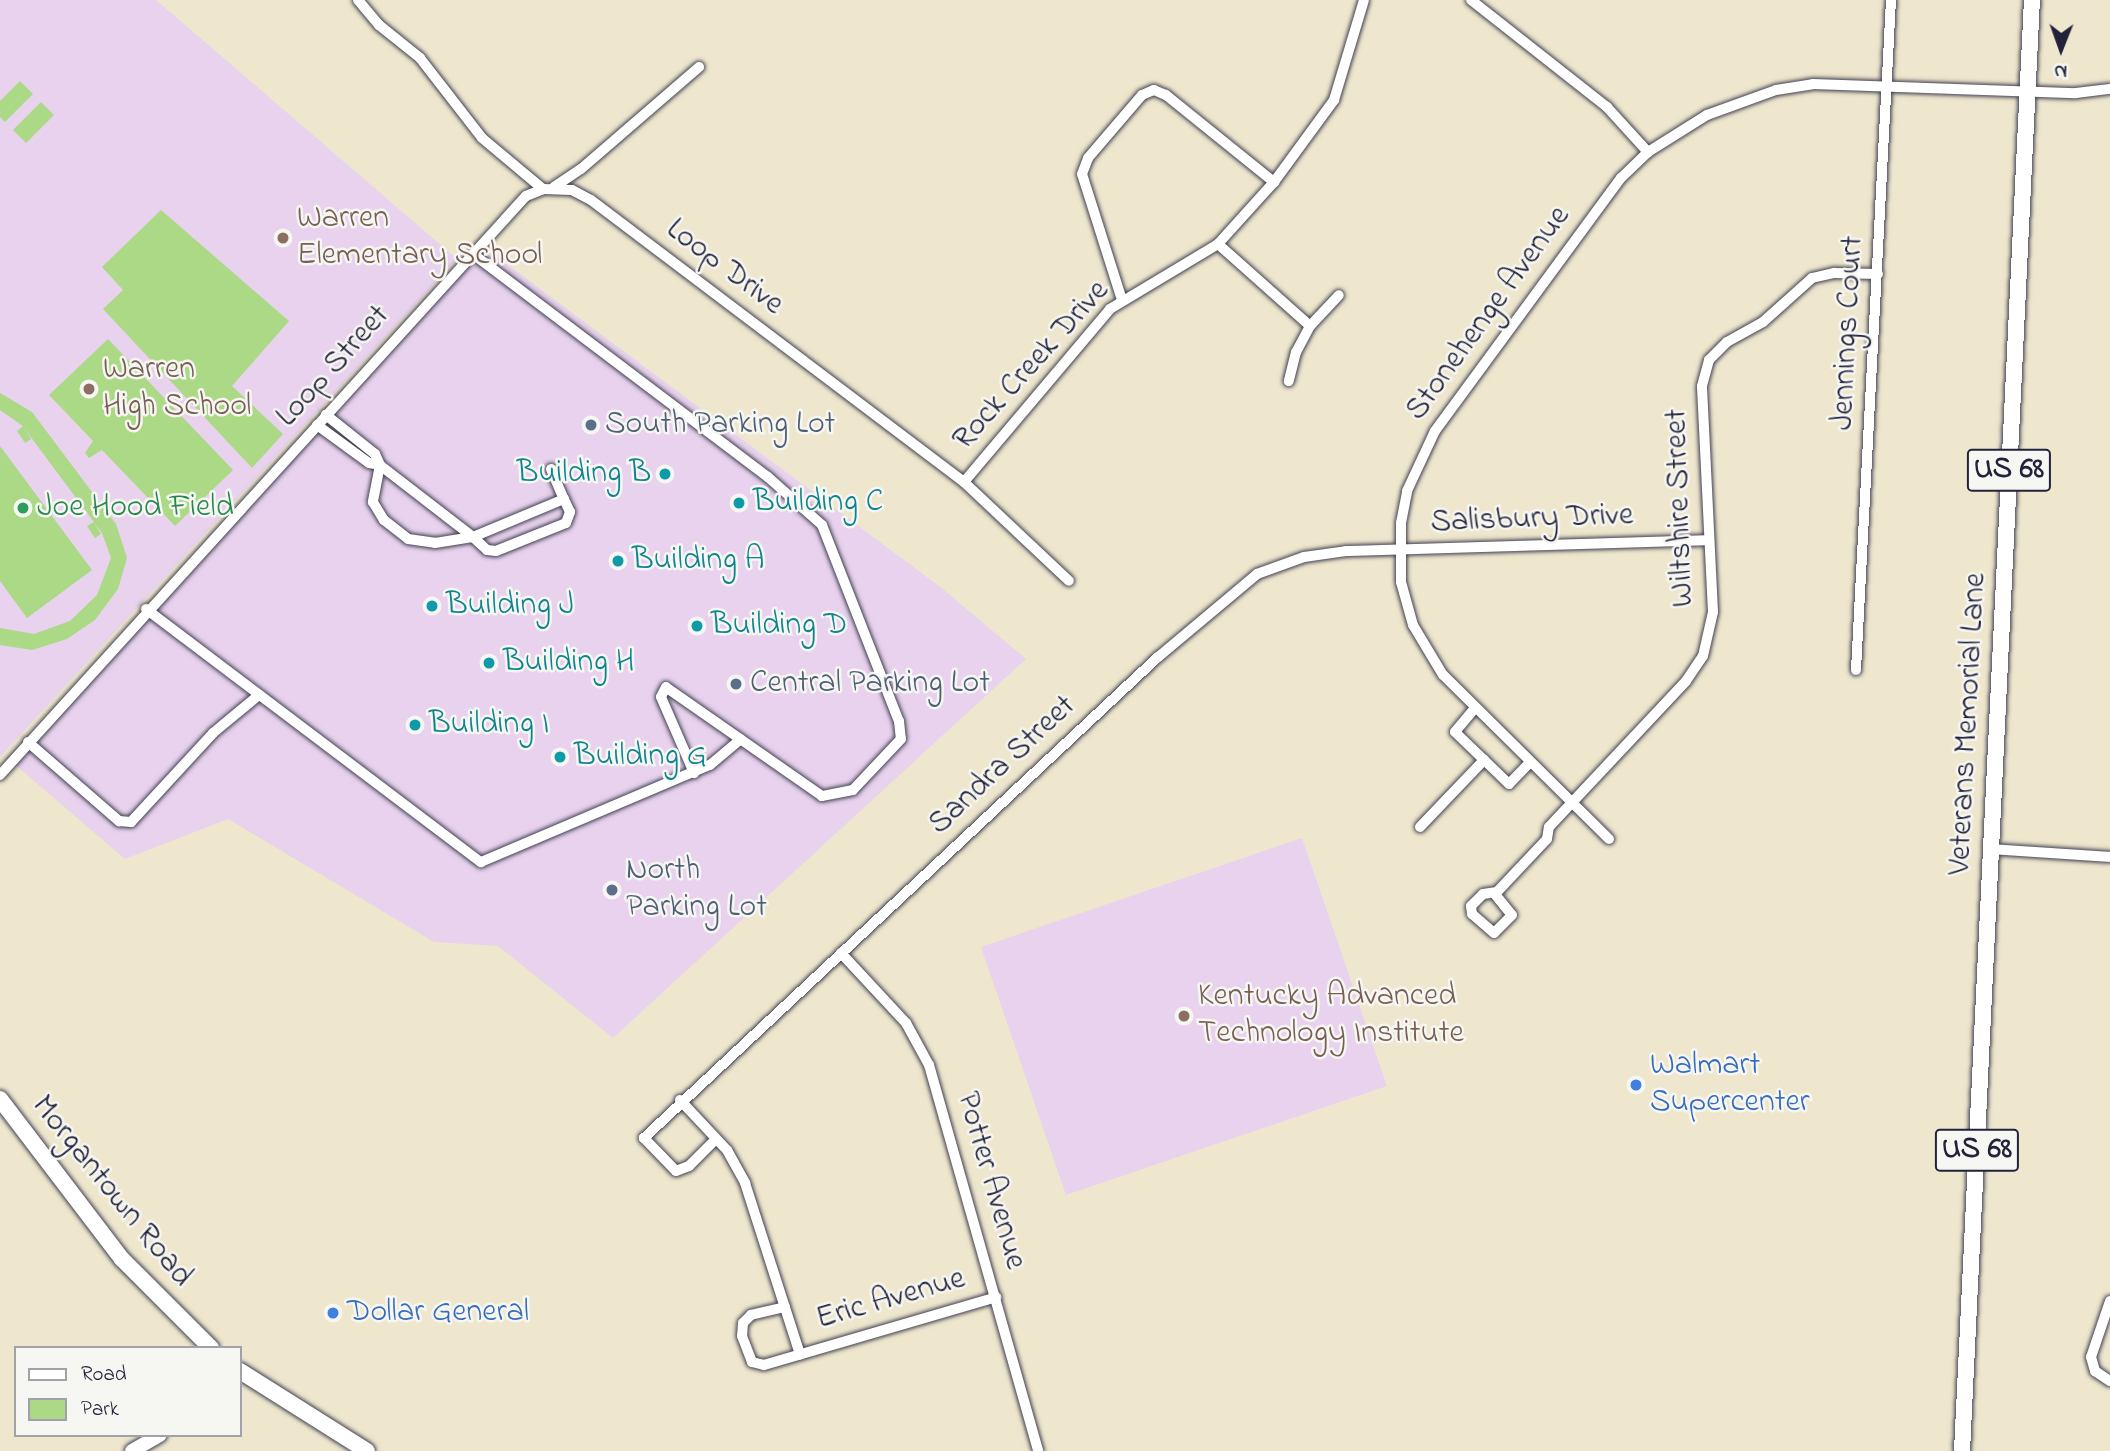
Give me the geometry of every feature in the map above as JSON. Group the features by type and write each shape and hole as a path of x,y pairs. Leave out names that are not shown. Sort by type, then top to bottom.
{"main road":[{"name":"Veterans Memorial Lane","path":"1962,1451 2032,0"},
{"name":"Morgantown Road","path":"0,1099 110,1244 209,1346"},
{"path":"242,1372 368,1451"}],"street":[{"name":"Loop Drive","path":"358,0 379,25 420,58 482,138 548,188 591,200 964,482 1069,581"},
{"name":"Rock Creek Drive","path":"964,482 1031,398 1122,300 1218,244 1274,182 1334,100 1364,0"},
{"path":"1472,0 1607,107 1648,152"},
{"name":"Jennings Court","path":"1856,670 1889,85 1891,0"},
{"name":"Loop Street","path":"0,775 146,610 526,197 582,169 699,67"},
{"name":"Stonehenge Avenue","path":"1609,839 1434,665 1419,638 1404,597 1399,551 1406,491 1435,431 1599,206 1648,152 1707,115 1776,90 1813,84 2076,93"},
{"path":"2076,93 2110,89"},
{"path":"1122,300 1082,174 1088,158 1142,95 1154,90 1166,95 1274,182"},
{"path":"2076,93 2110,96"},
{"path":"1218,244 1310,326"},
{"path":"473,254 768,477 822,525 899,721 901,739 853,790 830,797 812,792 666,687 661,697 694,773"},
{"name":"Wiltshire Street","path":"1494,893 1512,915 1492,933 1470,909 1483,894 1494,893 1547,839 1549,827 1686,681 1703,656 1713,612 1702,386 1709,360 1727,342 1763,322 1812,278 1834,273 1878,274"},
{"path":"1289,381 1296,352 1310,326 1339,295"},
{"path":"326,415 376,454 380,465 373,502 384,520 408,539 435,543 473,537 564,499"},
{"path":"317,425 369,463 380,465 487,550 496,551 559,528 569,519 551,469"},
{"path":"449,539 453,521"},
{"name":"Salisbury Drive","path":"1399,551 1709,540"},
{"name":"Sandra Street","path":"716,1139 689,1166 676,1171 645,1144 645,1132 1242,584 1304,557 1399,551"},
{"path":"146,610 481,862 694,773 722,759 740,739"},
{"path":"28,742 119,821 131,822 213,733 258,695"},
{"path":"1475,708 1455,732 1509,784 1530,762"},
{"path":"1420,827 1484,760"},
{"path":"1991,849 2110,857"},
{"name":"Potter Avenue","path":"841,953 906,1023 922,1050 996,1297 1038,1451"},
{"path":"680,1100 716,1139 745,1183 800,1354"},
{"name":"Eric Avenue","path":"785,1307 747,1318 741,1329 748,1356 764,1365 996,1297"},
{"path":"2110,1301 2091,1357 2095,1371 2110,1381"},
{"path":"132,1451 156,1437"}],"shaded area":[{"path":"0,0 156,0 457,259 0,757"},
{"path":"481,245 939,586 1026,659 613,1038 498,946 434,942 228,819 125,859 12,762"},
{"name":"Kentucky Advanced Technology Institute","path":"1302,838 1387,1086 1066,1195 981,947"}],"green space":[{"path":"20,81 33,94 5,122 0,117 0,101"},
{"path":"41,102 54,115 26,143 13,130"},
{"path":"161,210 289,321 232,386 283,434 252,468 103,309 123,290 102,267"},
{"path":"108,339 233,470 175,526 102,450 89,458 85,453 93,441 49,395"},
{"path":"0,393 32,412 116,524 127,558 118,589 95,620 67,639 32,650 0,645 0,628 34,634 70,621 97,595 111,558 102,533 94,523 101,534 95,538 87,526 94,522 24,428 31,439 25,443 17,431 23,426 0,410"},
{"name":"Joe Hood Field","path":"0,446 92,570 27,618 0,581"}],"place":[{"name":"Warren Elementary School","path":"283,238"},
{"name":"Warren High School","path":"89,389"},
{"name":"South Parking Lot","path":"591,425"},
{"name":"Building B","path":"665,474"},
{"name":"Building C","path":"739,503"},
{"name":"Joe Hood Field","path":"23,508"},
{"name":"Building A","path":"618,561"},
{"name":"Building J","path":"432,606"},
{"name":"Building D","path":"697,626"},
{"name":"Building H","path":"489,663"},
{"name":"Central Parking Lot","path":"736,684"},
{"name":"Building I","path":"415,725"},
{"name":"Building G","path":"560,757"},
{"name":"North Parking Lot","path":"612,890"},
{"name":"Kentucky Advanced Technology Institute","path":"1184,1016"},
{"name":"Walmart Supercenter","path":"1636,1085"},
{"name":"Dollar General","path":"333,1313"}]}
